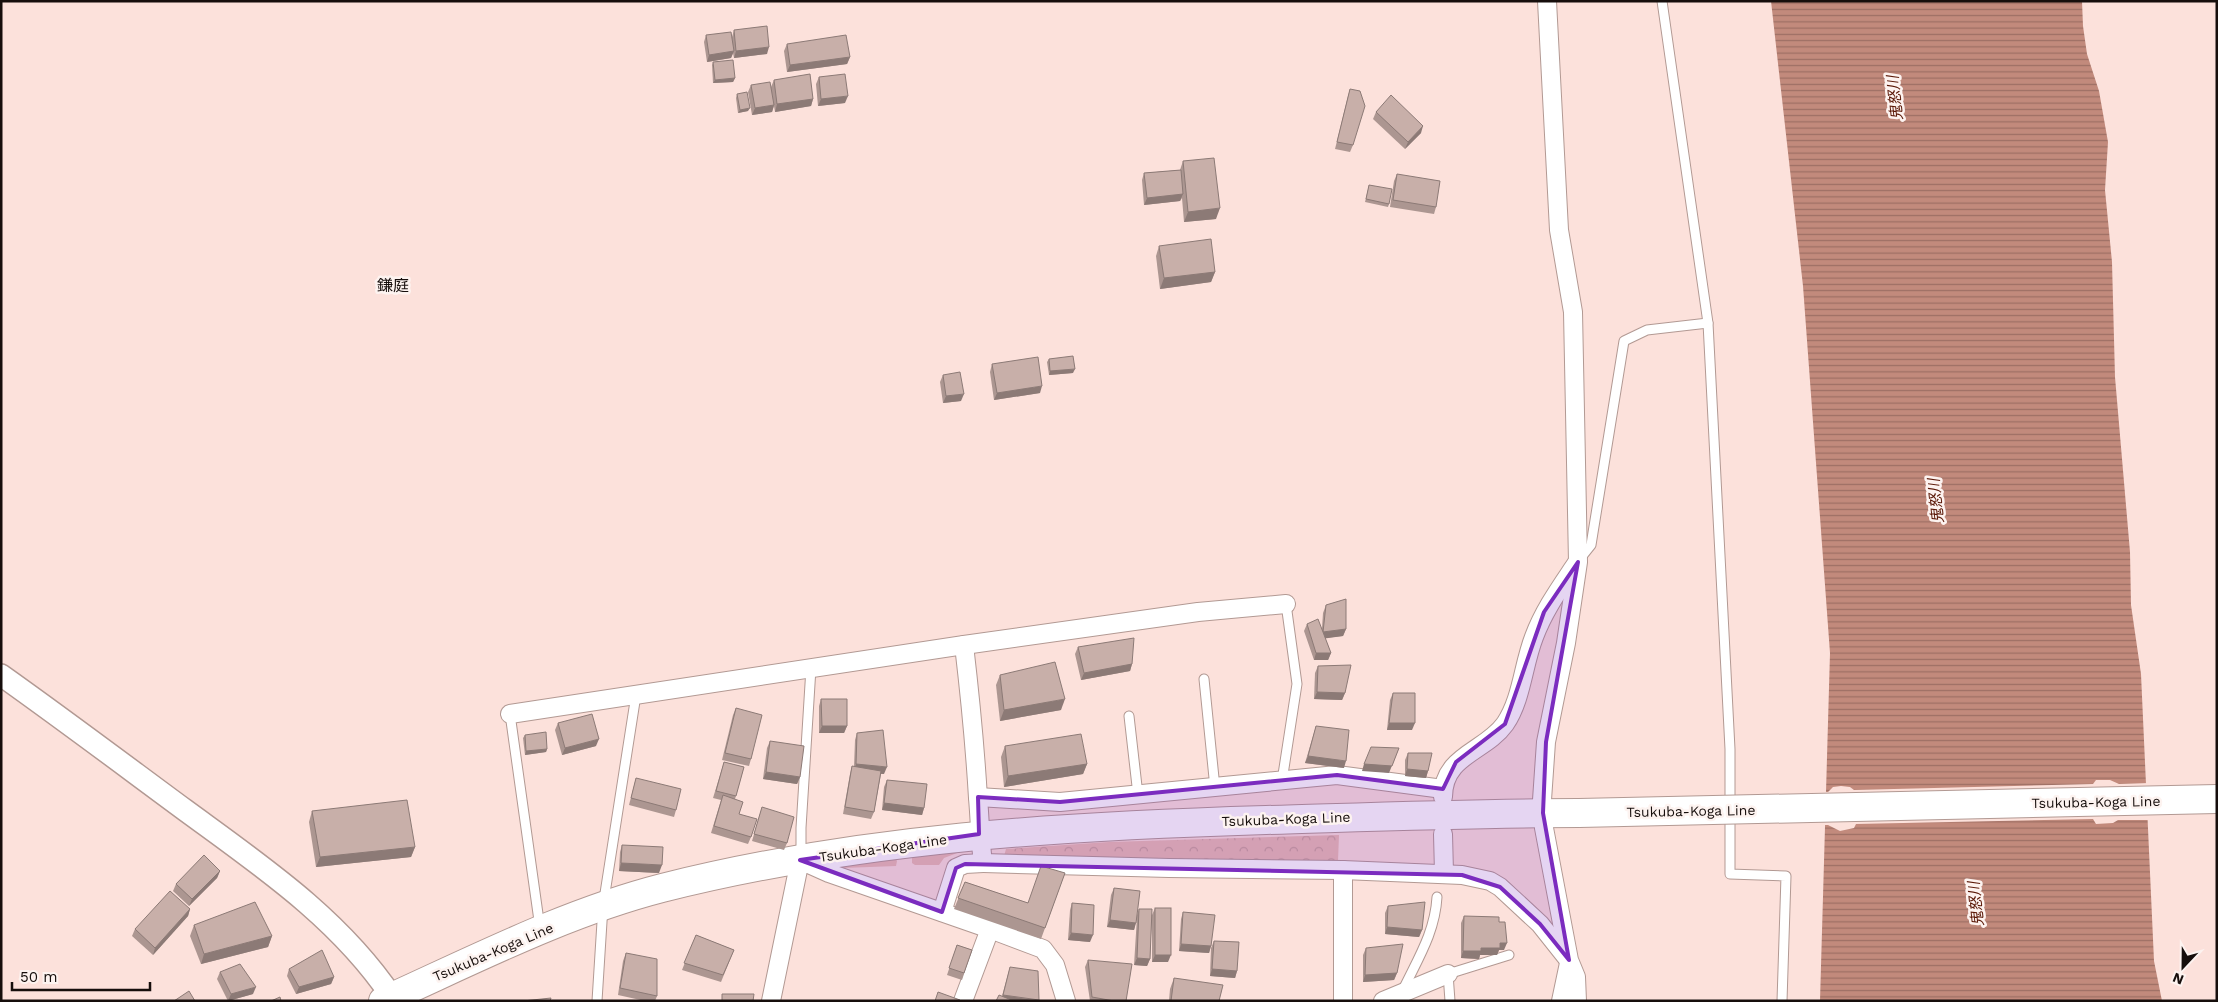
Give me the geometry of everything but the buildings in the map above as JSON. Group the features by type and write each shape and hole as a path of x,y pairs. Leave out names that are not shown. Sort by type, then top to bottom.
{"main road":[{"name":"Tsukuba-Koga Line","path":"387,999 540,931 603,906 678,885 730,872 800,860 979,834 1121,824 2217,799"}],"street":[{"path":"1547,1 1560,230 1573,312 1578,562 1568,636 1546,742 1543,813 1569,960 1576,976 1577,1001"},
{"path":"978,797 1060,802 1337,775 1443,793 1456,762 1494,737 1505,724 1514,708 1529,652 1544,612 1578,562"},
{"path":"510,714 964,645 1198,612 1286,604"},
{"path":"964,645 972,708 979,834 983,863"},
{"path":"1,675 241,851 315,910 354,948 387,999"},
{"path":"1444,834 1444,873"},
{"path":"770,1001 800,860 829,873 1043,949 1054,965 1066,1001"},
{"path":"942,912 956,868 965,864 1444,873 1477,878 1500,887 1540,924 1569,960 1561,1001"},
{"path":"1343,870 1343,1001"},
{"path":"963,1001 990,929"},
{"path":"1383,1001 1448,974"}],"lane":[{"path":"1662,1 1708,322 1730,748 1730,874 1786,876 1782,1001"},
{"path":"1578,562 1591,545 1624,341 1646,330 1708,322"},
{"path":"1282,781 1298,684 1286,604"},
{"path":"800,860 811,668"},
{"path":"1204,679 1215,788"},
{"path":"597,1001 603,906 636,695"},
{"path":"510,714 540,931"},
{"path":"1129,716 1138,795"},
{"path":"1401,993 1432,931 1436,918 1437,897"},
{"path":"1450,1001 1448,974 1509,955"}],"highlighted area":[{"path":"1578,562 1546,742 1543,813 1569,960 1540,924 1500,887 1462,875 965,864 956,868 942,912 800,860 979,834 978,797 1060,802 1337,775 1443,789 1456,762 1505,724 1544,612"}],"green space":[{"path":"1339,835 1338,861 1004,856 1006,849 1109,842"},
{"path":"965,850 944,858 939,865 915,865 912,863 912,853"},
{"path":"894,856 897,861 896,866 843,868 843,863"}],"water":[{"name":"鬼怒川","path":"1771,1 2082,1 2087,54 2099,91 2108,142 2105,190 2112,262 2115,377 2130,552 2131,605 2141,674 2154,961 2162,1001 1820,1001 1830,653 1803,286"}],"pier":[{"path":"2096,780 2110,780 2119,784 2149,783 2150,820 2118,820 2113,823 2096,824 2093,819 1856,824 1854,828 1840,831 1828,825 1823,825 1824,792 1828,792 1833,787 1850,787 1854,790 2093,784"}],"district":[{"name":"鎌庭","path":"393,285"}]}
